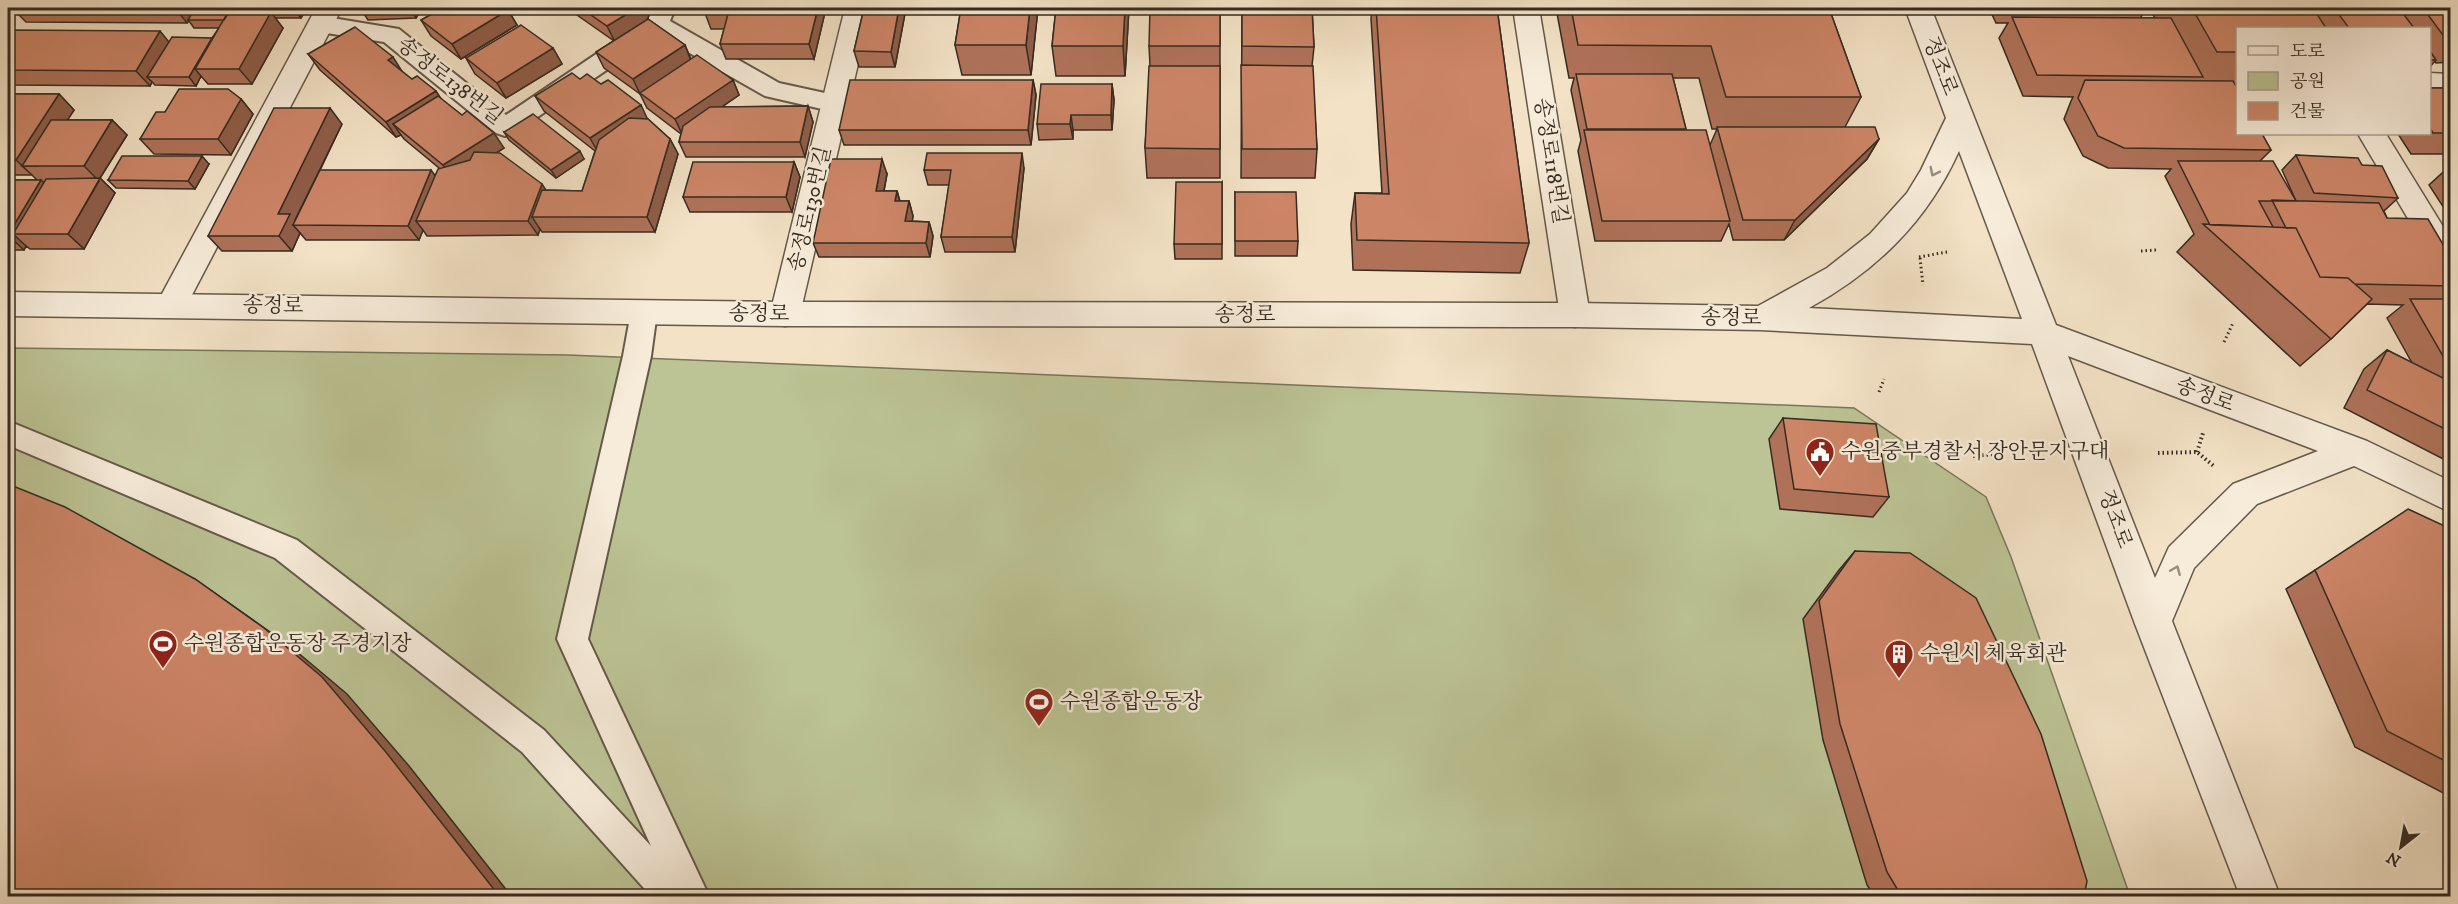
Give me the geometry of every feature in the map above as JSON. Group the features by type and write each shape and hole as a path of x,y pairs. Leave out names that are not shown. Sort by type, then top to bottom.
{"street":[{"name":"송정로130번길","path":"785,314 858,8"},
{"name":"송정로118번길","path":"1526,8 1575,315"},
{"name":"정조로","path":"1918,8 2040,332 2091,453 2152,624 2260,897"},
{"name":"송정로138번길","path":"171,304 324,16"},
{"path":"2431,83 2451,83"},
{"path":"1761,318 1809,296 1858,263 1899,225 1931,179 1960,119"},
{"path":"2373,135 2451,263"},
{"name":"송정로","path":"8,304 171,304 785,314 1575,315 1761,318 2040,332 2355,451 2451,497"},
{"path":"2152,624 2181,558 2245,494 2355,451"}],"lane":[{"name":"송정로138번길","path":"324,16 391,35 505,127 661,16"},
{"path":"661,16 773,90 835,103"},
{"path":"644,312 637,356 572,639 692,897"},
{"path":"8,433 286,549 533,741 674,897"}],"path":[{"path":"2141,250 2156,250"},
{"path":"1923,285 1920,258 1947,252"},
{"path":"2224,342 2233,323"},
{"path":"1879,392 1884,379"},
{"path":"2158,453 2197,452"},
{"path":"1973,456 1994,454"}],"green space":[{"name":"수원종합운동장","path":"8,348 568,355 1854,408 1986,497 2011,557 2130,896 8,896"}],"building":[{"path":"195,8 232,8 224,20 188,20"},
{"path":"443,8 505,8 508,10 452,44 421,20"},
{"path":"581,8 637,8 607,26"},
{"path":"706,8 818,8 809,44 720,44 728,14 705,13"},
{"path":"864,8 899,8 891,52 854,51"},
{"path":"961,8 1030,8 1026,45 955,45"},
{"path":"1056,8 1125,8 1123,46 1052,46"},
{"path":"1150,8 1220,8 1220,46 1149,46"},
{"path":"1242,8 1312,8 1314,47 1242,46"},
{"path":"1376,8 1497,8 1529,243 1357,240 1355,193 1389,194"},
{"path":"1571,8 1829,8 1861,97 1726,97 1711,46 1578,45"},
{"path":"2192,8 2313,8 2325,27 2236,27 2236,52 2217,52"},
{"path":"2334,8 2399,8 2413,27 2348,27"},
{"path":"2423,8 2451,8 2451,46"},
{"path":"228,12 271,12 239,69 195,69"},
{"path":"2012,17 2171,18 2203,77 2037,75"},
{"path":"648,19 685,45 633,79 596,52"},
{"path":"521,25 553,48 497,83 466,58"},
{"path":"355,27 393,57 388,60 412,79 417,76 436,91 386,122 308,54"},
{"path":"8,30 160,31 136,71 8,70"},
{"path":"172,37 212,38 189,77 147,77"},
{"path":"697,55 733,80 675,119 640,93"},
{"path":"1241,65 1313,66 1317,149 1242,149"},
{"path":"1149,66 1220,66 1220,149 1145,148"},
{"path":"572,73 580,79 587,74 601,84 608,80 641,105 590,138 535,96"},
{"path":"1576,74 1672,74 1686,129 1587,129"},
{"path":"850,80 1033,80 1028,130 839,130"},
{"path":"2085,80 2233,81 2236,86 2236,135 2263,135 2271,150 2124,148 2098,136 2078,98"},
{"path":"1041,84 1112,84 1111,115 1071,115 1070,124 1037,124"},
{"path":"2431,88 2451,88 2451,133 2433,133 2431,130"},
{"path":"179,89 228,89 241,99 218,139 140,139 156,112 165,112"},
{"path":"8,94 59,94 16,160 8,160"},
{"path":"438,96 462,115 467,111 494,133 443,165 393,124"},
{"path":"808,106 800,142 679,142 683,126 710,107"},
{"path":"274,108 330,108 278,214 290,214 279,236 208,236"},
{"path":"533,114 580,151 551,170 504,132"},
{"path":"629,118 648,119 670,139 647,217 532,217 542,190 582,191 599,140"},
{"path":"51,120 112,120 84,166 22,166"},
{"path":"1717,127 1875,127 1879,139 1795,220 1743,220"},
{"path":"1584,130 1706,130 1730,221 1602,221"},
{"path":"474,152 500,153 542,184 528,221 416,221 438,169 470,160"},
{"path":"927,153 1022,153 1012,237 941,237 951,170 924,170"},
{"path":"2296,155 2358,158 2362,165 2382,166 2398,198 2314,193"},
{"path":"122,156 202,156 188,181 108,180"},
{"path":"831,159 882,159 876,191 897,191 895,201 909,201 905,221 929,222 926,243 813,243"},
{"path":"2178,161 2273,161 2296,201 2259,201 2273,227 2210,225"},
{"path":"693,162 794,162 786,197 683,197"},
{"path":"320,170 431,170 408,226 293,225"},
{"path":"100,178 68,234 13,234 46,179"},
{"path":"8,180 41,180 8,235"},
{"path":"1176,182 1222,182 1222,244 1174,244"},
{"path":"1235,192 1296,192 1298,241 1235,241"},
{"path":"2272,200 2379,203 2387,218 2428,219 2451,258 2451,286 2355,284 2348,278 2320,277 2296,228 2286,228"},
{"path":"2203,224 2296,228 2320,277 2348,278 2372,299 2331,339"},
{"path":"2410,299 2451,299 2451,370"},
{"path":"2387,350 2451,382 2451,432 2367,390"},
{"path":"1783,418 1876,424 1889,497 1794,489"},
{"name":"수원종합운동장 주경기장","path":"8,484 65,507 195,579 264,628 322,677 385,751 500,897 13,897 8,890"},
{"path":"2408,509 2451,529 2451,764 2387,731 2315,570"},
{"name":"수원시 체육회관","path":"1855,551 1910,553 1976,598 2041,734 2087,881 2084,897 1902,897 1887,872 1840,724 1819,601"}],"place":[{"name":"수원중부경찰서 장안문지구대","path":"1820,478"},
{"name":"수원종합운동장 주경기장","path":"163,670"},
{"name":"수원시 체육회관","path":"1899,680"},
{"name":"수원종합운동장","path":"1039,728"}]}
